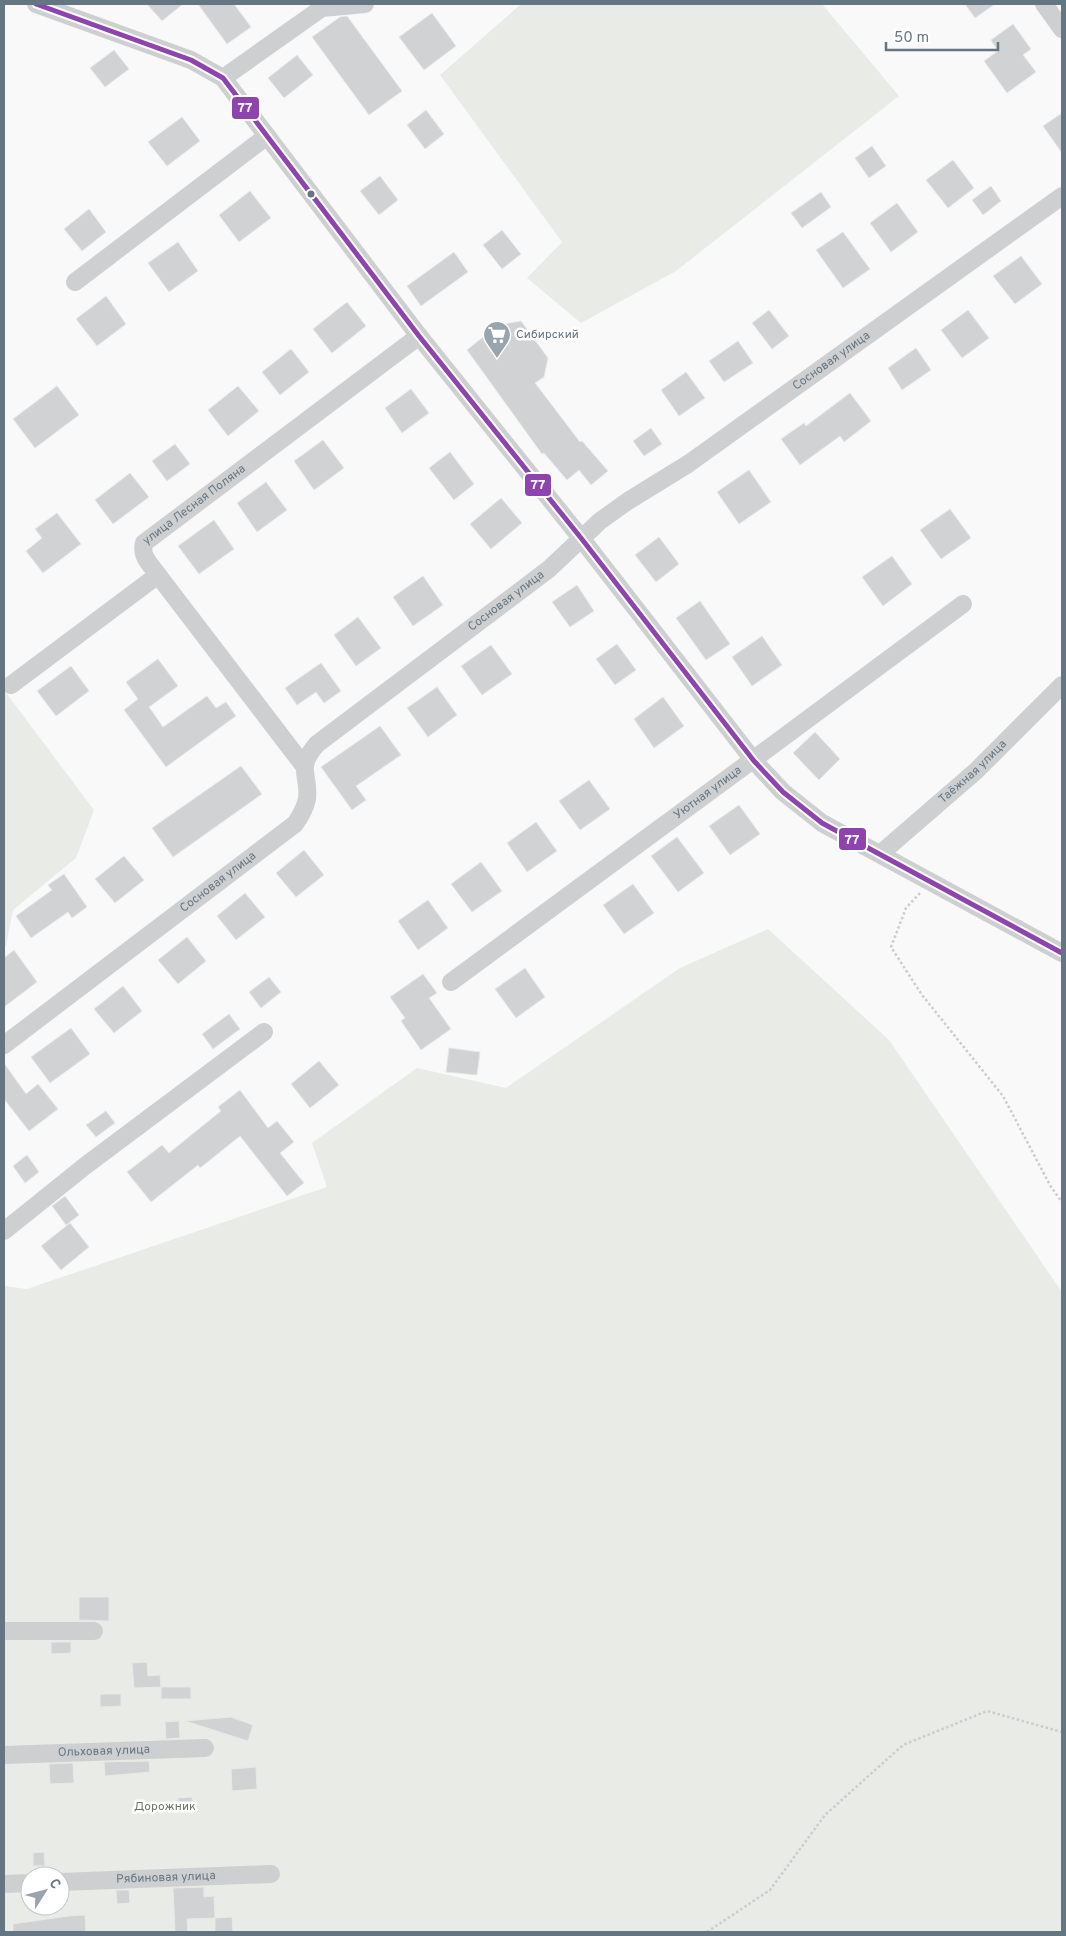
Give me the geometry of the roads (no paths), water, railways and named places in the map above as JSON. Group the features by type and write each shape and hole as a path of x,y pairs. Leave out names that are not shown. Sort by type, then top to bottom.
{"street":[{"path":"36,4 191,60 223,78 419,336 581,538 754,761 783,792 822,823 1062,953"},
{"path":"223,78 322,8 365,4"},
{"path":"1044,4 1062,29"},
{"path":"75,282 267,136"},
{"name":"Сосновая улица","path":"4,1045 295,824 307,799 304,766 309,753 317,744 549,569 600,521 628,501 688,464 1062,196"},
{"name":"улица Лесная Поляна","path":"304,766 158,575 144,556 142,550 144,543 419,336"},
{"path":"11,685 158,575"},
{"name":"Уютная улица","path":"451,982 754,761 963,604"},
{"name":"Таёжная улица","path":"880,854 976,771 1062,685"},
{"path":"4,1231 85,1166 264,1032"},
{"path":"4,1631 94,1631"},
{"name":"Ольховая улица","path":"4,1755 204,1748"},
{"name":"Рябиновая улица","path":"70,1882 271,1874"},
{"path":"4,1884 20,1883"}],"place":[{"name":"Сибирский","path":"497,359"}],"park label":[{"name":"Дорожник","path":"165,1807"}]}
